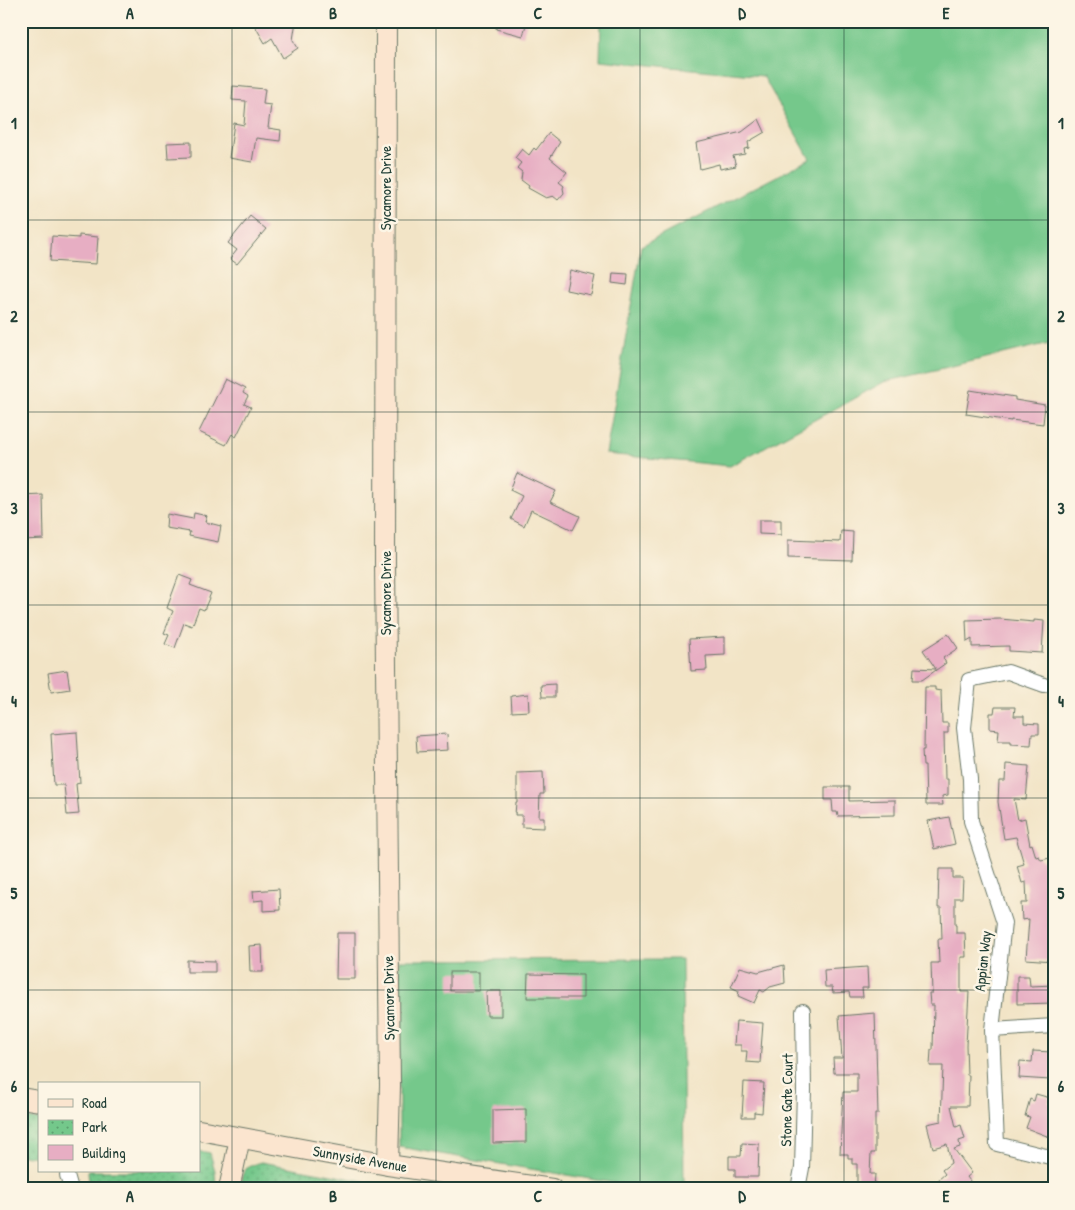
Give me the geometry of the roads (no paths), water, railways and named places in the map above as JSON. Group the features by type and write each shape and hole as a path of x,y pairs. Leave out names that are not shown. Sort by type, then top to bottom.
{"street":[{"name":"Sycamore Drive","path":"386,21 386,571 390,1085 388,1165"},
{"name":"Appian Way","path":"1044,685 1008,672 969,680 964,728 970,779 971,821 1004,923 992,1030 997,1144 1054,1158"},
{"name":"Stone Gate Court","path":"798,1189 802,1168 804,1090 803,1011"},
{"path":"992,1030 1054,1026"},
{"path":"21,1098 38,1101"},
{"name":"Sunnyside Avenue","path":"200,1130 519,1187 552,1189"},
{"path":"229,1189 240,1138"},
{"path":"67,1175 71,1189"}]}
